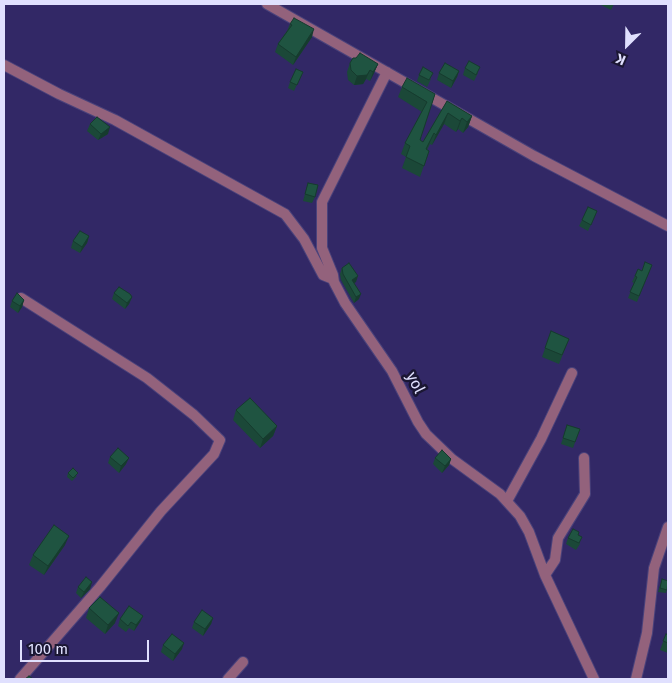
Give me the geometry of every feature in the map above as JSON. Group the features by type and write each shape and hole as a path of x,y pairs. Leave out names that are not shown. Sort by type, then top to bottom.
{"street":[{"path":"267,4 534,156 668,226"},
{"path":"4,65 59,94 115,120 285,214 304,239 323,274 333,278"},
{"name":"yol","path":"387,72 322,202 322,248 345,303 392,371 426,434 452,459 500,494 520,516 529,532 545,576 594,679"},
{"path":"20,679 100,588 160,511 214,454 220,440 194,415 148,378 21,298"},
{"path":"507,502 541,439 572,373"},
{"path":"545,576 555,560 558,538 585,494 586,467 584,458"},
{"path":"636,679 647,633 654,568 668,527"},
{"path":"228,679 243,662"}],"building":[{"path":"294,18 314,29 296,57 278,44 292,25 290,24"},
{"path":"360,53 378,64 373,72 370,70 367,75 357,76 351,70 350,63"},
{"path":"469,61 480,67 476,75 465,68"},
{"path":"445,63 459,71 453,81 439,73"},
{"path":"423,67 433,73 429,80 419,75"},
{"path":"296,69 303,72 297,85 290,82"},
{"path":"407,78 435,94 420,140 423,142 447,101 472,116 467,122 462,118 460,121 448,113 436,135 434,133 426,149 429,151 424,166 406,157 410,146 405,143 427,102 402,87"},
{"path":"97,117 110,127 101,134 90,124"},
{"path":"308,183 318,185 315,197 305,194"},
{"path":"588,207 597,211 591,225 582,220"},
{"path":"80,231 89,236 82,247 73,241"},
{"path":"645,262 652,265 639,296 630,292 637,277 635,276 638,269 642,271"},
{"path":"349,263 358,276 352,280 361,294 356,297 343,274 342,268"},
{"path":"119,287 132,297 127,303 114,293"},
{"path":"17,293 24,300 20,306 12,301"},
{"path":"551,331 569,339 562,355 545,348"},
{"path":"250,398 277,426 263,439 236,410"},
{"path":"567,425 580,429 575,442 563,438"},
{"path":"118,448 129,458 121,466 110,457"},
{"path":"442,450 451,459 445,466 435,458"},
{"path":"73,468 78,473 73,478 68,473"},
{"path":"54,525 69,536 48,566 33,555"},
{"path":"573,529 579,532 578,535 582,537 579,543 568,538"},
{"path":"86,577 92,582 84,592 78,587"},
{"path":"662,579 668,581 667,590 660,588"},
{"path":"100,597 119,613 108,625 89,608"},
{"path":"129,606 143,616 136,625 131,622 128,626 120,619"},
{"path":"202,610 213,618 205,629 194,622"},
{"path":"172,634 184,643 175,654 163,645"},
{"path":"666,634 668,635 668,643 663,641"}]}
